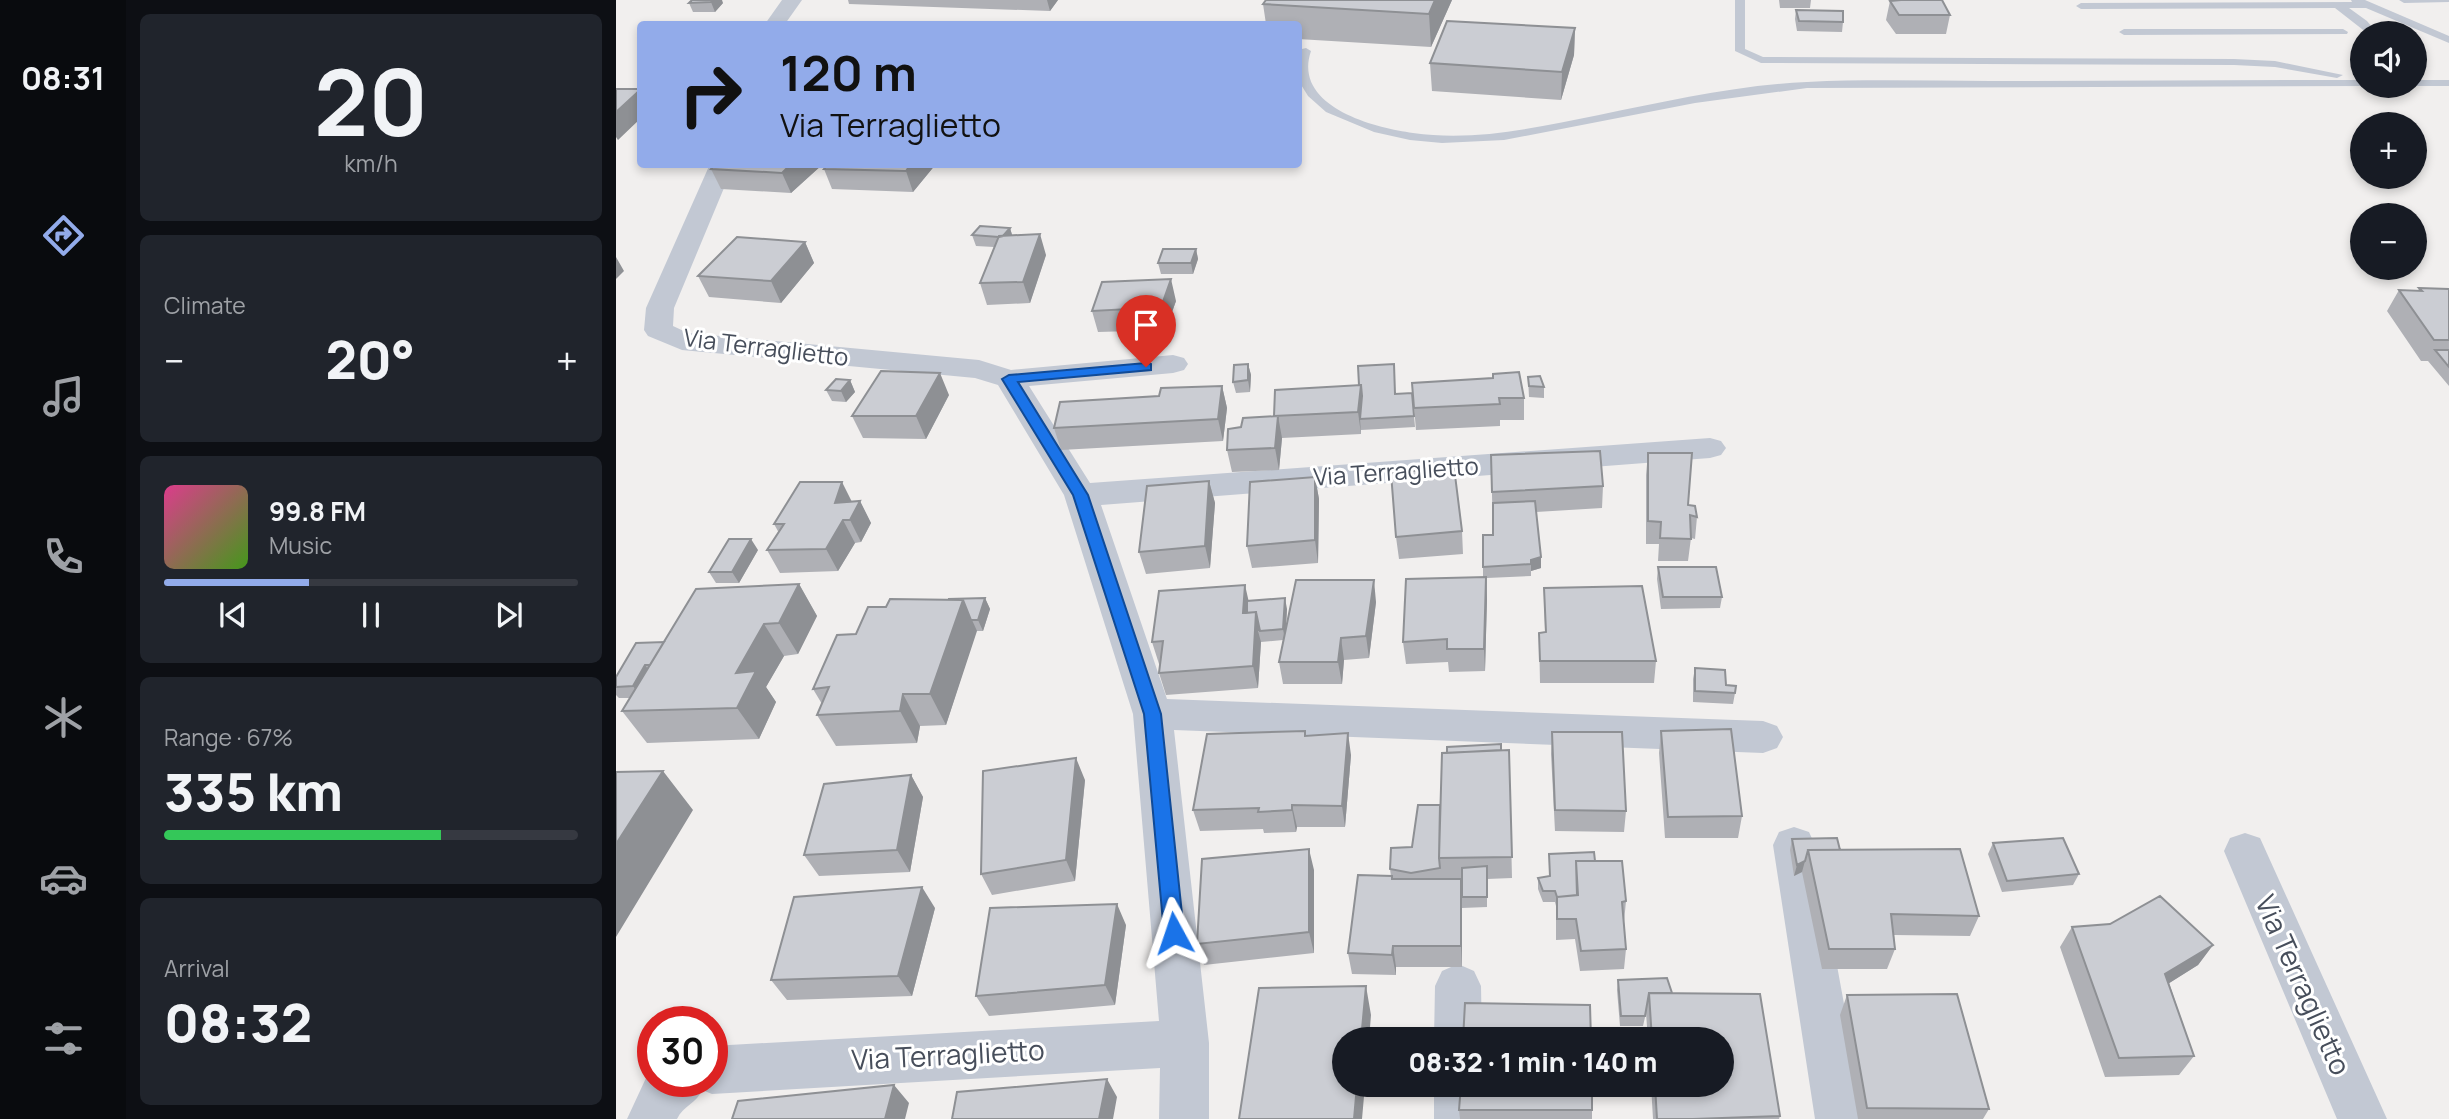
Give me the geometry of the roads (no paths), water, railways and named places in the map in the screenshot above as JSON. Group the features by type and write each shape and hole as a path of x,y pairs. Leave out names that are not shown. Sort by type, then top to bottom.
{"street":[{"path":"777,21 792,0"},
{"name":"Via Terraglietto","path":"720,168 660,308 658,330 682,341 979,369 1009,379 1173,364"},
{"path":"1009,379 1081,495 1153,714 1185,1043 1184,1119"},
{"name":"Via Terraglietto","path":"1081,495 1710,448"},
{"path":"1153,714 1763,737"},
{"path":"1794,845 1840,1119"},
{"name":"Via Terraglietto","path":"2245,851 2362,1119"},
{"path":"1458,986 1458,1027"},
{"name":"Via Terraglietto","path":"728,1069 1185,1043"},
{"path":"652,1119 662,1097"},
{"path":"1458,1097 1459,1119"}],"lane":[{"path":"1740,0 1740,51 1761,60 2275,64 2350,80"},
{"path":"2404,0 2446,0"},
{"path":"2081,6 2339,6 2360,3 2449,40"},
{"path":"2339,6 2360,21"},
{"path":"2124,32 2343,32"},
{"path":"2246,32 2275,64"},
{"path":"1306,51 1303,59 1303,79 1311,94 1329,110 1394,134 1462,142 1529,134 1725,93 1807,85 2350,82"},
{"path":"2427,83 2449,83"}]}
